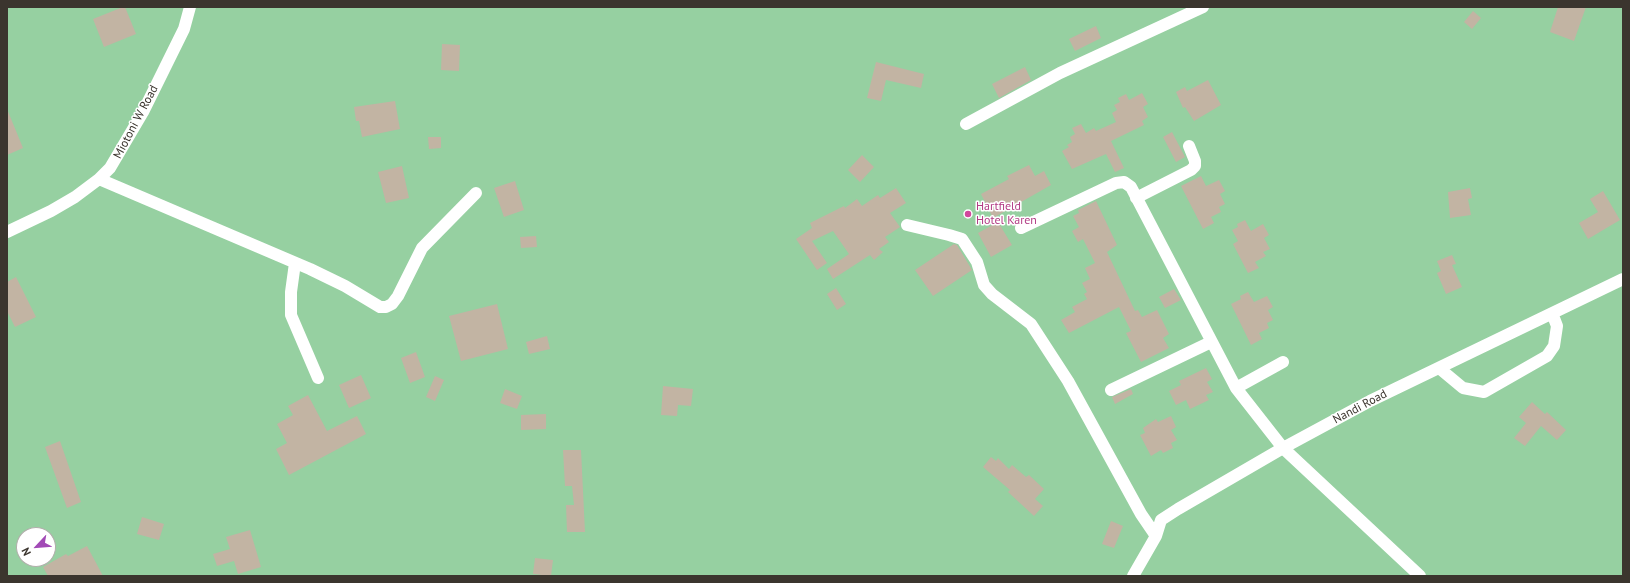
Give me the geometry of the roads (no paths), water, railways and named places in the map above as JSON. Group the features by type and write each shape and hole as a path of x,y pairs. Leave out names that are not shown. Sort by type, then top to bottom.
{"street":[{"name":"Miotoni W Road","path":"7,232 51,211 75,197 99,179 118,157 143,112 184,28 190,7"},
{"path":"966,124 1060,73 1203,7"},
{"path":"1136,198 1191,170 1195,166 1195,161 1189,146"},
{"path":"99,179 295,263 345,286 380,308 392,304 398,296 422,248 476,193"},
{"path":"1021,228 1116,183 1124,182 1131,187 1236,388 1283,448 1420,576"},
{"path":"907,225 949,234 962,239 977,262 984,285 992,294 1031,324 1076,393 1141,514 1156,536"},
{"path":"295,263 291,292 291,315 318,378"},
{"name":"Nandi Road","path":"1133,576 1156,536 1161,520 1283,448 1370,401 1623,279"},
{"path":"1439,368 1463,388 1484,392 1547,356 1554,346 1557,326 1552,314"},
{"path":"1111,390 1211,342"},
{"path":"1236,388 1283,362"}],"place":[{"name":"Hartfield Hotel Karen","path":"968,214"}]}
